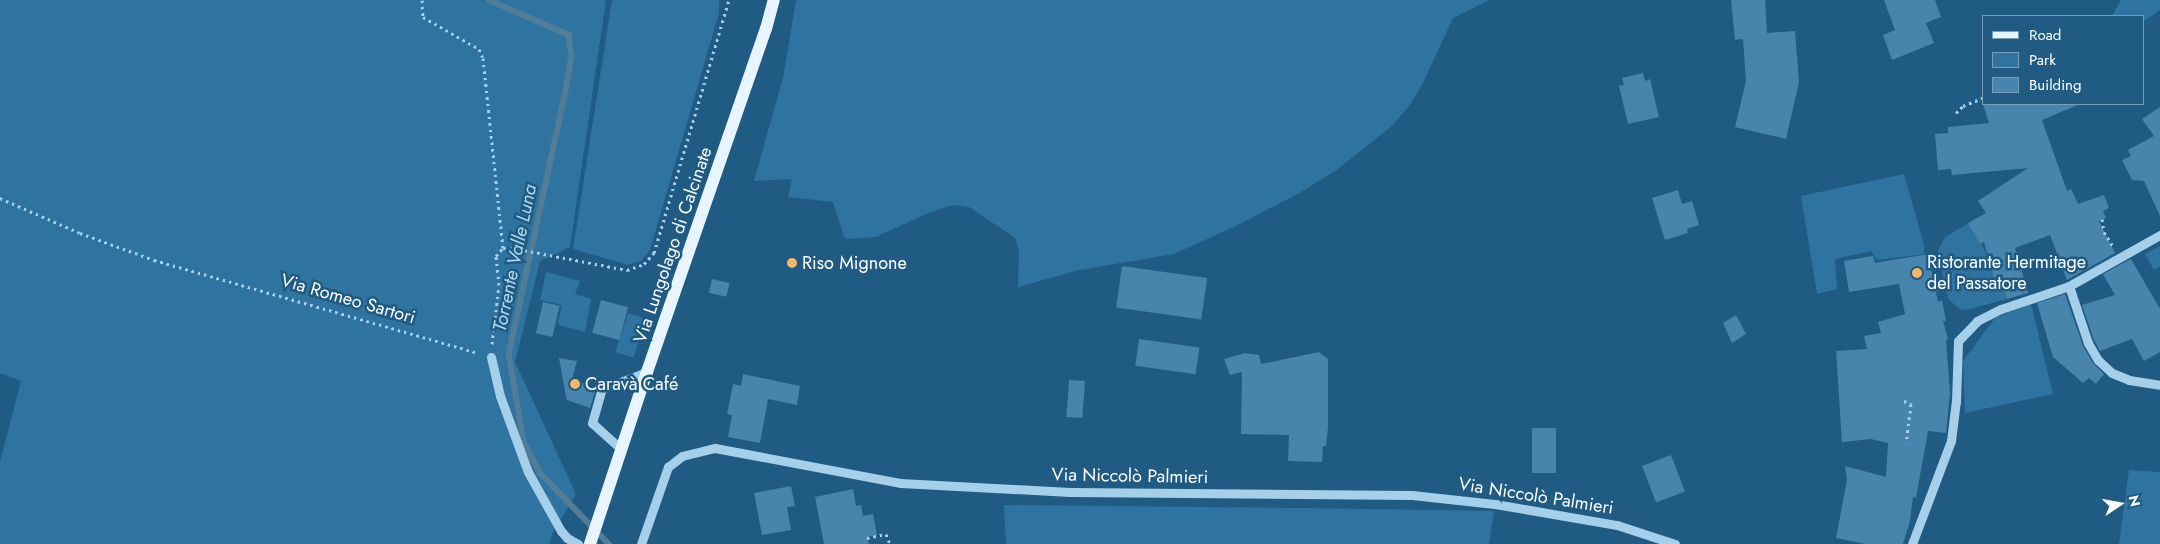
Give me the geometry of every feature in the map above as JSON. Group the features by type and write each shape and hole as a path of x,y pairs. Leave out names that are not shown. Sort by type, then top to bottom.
{"main road":[{"name":"Via Lungolago di Calcinate","path":"590,544 647,372 766,29 774,0"}],"street":[{"path":"1912,544 1951,441 1956,402 1958,341 1977,321 2000,308 2069,286 2160,235"},
{"path":"2069,286 2088,343 2098,360 2112,373 2129,380 2160,385"},
{"path":"491,357 500,396 528,472 561,531 567,538 578,544"},
{"path":"621,449 592,422 602,389 647,372"},
{"name":"Via Niccolò Palmieri","path":"641,544 668,467 682,456 715,448 900,482 1070,492 1412,495 1495,504 1617,525 1675,544"}],"path":[{"path":"422,0 423,18 479,49 483,58 503,248 496,256 498,285 491,357"},
{"path":"503,248 518,249 627,270 644,264 654,253 730,0"},
{"path":"1956,113 1963,106 1982,98"},
{"name":"Via Romeo Sartori","path":"0,198 80,233 154,260 491,357"},
{"path":"2102,219 2104,232 2114,248"},
{"path":"1904,402 1911,404 1906,443"},
{"path":"868,538 886,534 890,544"}],"green space":[{"path":"0,0 606,0 570,247 540,261 515,362 576,494 552,534 550,544 0,544 0,462 21,381 0,373"},
{"path":"612,0 719,0 719,13 650,250 641,261 628,265 573,249"},
{"path":"796,0 1489,0 1453,18 1422,85 1409,106 1392,126 1338,169 1301,192 1238,225 1174,254 1079,270 1018,287 1019,250 1015,238 969,207 953,205 928,213 876,237 847,239 844,237 833,202 788,197 792,179 754,181 783,78"},
{"path":"2121,0 2160,0 2160,10 2145,20 2145,15 2113,15"},
{"path":"1904,174 1924,245 1924,254 1877,260 1871,251 1835,259 1837,289 1817,294 1801,196"},
{"path":"1969,223 1989,258 1999,291 2004,289 2007,299 1966,310 1960,309 1948,299 1938,251 1945,237"},
{"path":"2160,246 2160,267 2154,270 2145,254"},
{"path":"546,272 580,281 575,294 591,299 585,332 561,326 558,322 562,305 540,300"},
{"path":"2031,304 2053,394 1965,413 1963,361 1995,318"},
{"path":"628,313 646,319 633,358 615,352"},
{"path":"2129,470 2160,472 2160,544 2119,544"},
{"path":"1004,505 1494,511 1489,544 1006,544"}],"building":[{"path":"1731,0 1765,0 1767,33 1795,31 1799,82 1786,139 1735,127 1746,81 1743,39 1735,40"},
{"path":"1884,0 1935,0 1941,17 1926,23 1934,43 1892,60 1883,35 1895,30"},
{"path":"1643,73 1645,81 1650,79 1659,117 1628,124 1619,86 1624,85 1622,78"},
{"path":"1983,105 2078,105 2042,120 2067,191 2071,189 2078,204 2104,195 2109,208 2103,211 2106,218 2099,221 2115,253 2067,280 2050,235 2015,248 2028,293 2007,299 2004,289 1998,291 1984,242 1980,244 1968,223 1986,213 1978,201 2028,168 1952,175 1951,169 1938,170 1935,134 1948,133 1948,127 1989,123"},
{"path":"2160,107 2160,216 2144,181 2132,180 2122,160 2131,156 2128,150 2154,136 2142,119"},
{"path":"1678,190 1682,204 1692,201 1699,225 1687,229 1688,233 1665,240 1652,198"},
{"path":"1928,254 1938,302 1942,300 1946,321 1943,321 1948,339 1946,340 1950,393 1946,433 1928,431 1916,498 1913,497 1910,521 1903,544 1866,544 1836,538 1847,480 1845,466 1886,477 1888,443 1871,439 1842,442 1836,351 1867,349 1864,336 1881,333 1878,322 1905,314 1899,284 1849,292 1844,261 1873,256 1875,263"},
{"path":"2131,259 2160,309 2160,352 2144,361 2132,339 2100,351 2094,340 2082,305 2115,295 2103,274"},
{"path":"1122,266 1207,278 1201,320 1116,308"},
{"path":"712,279 730,283 726,297 709,293"},
{"path":"2065,294 2083,346 2093,363 2104,374 2096,384 2089,378 2083,383 2053,357 2037,303"},
{"path":"601,300 628,307 619,340 592,333"},
{"path":"543,302 560,306 552,337 536,333"},
{"path":"1736,315 1746,334 1732,343 1723,323"},
{"path":"1139,339 1199,347 1196,374 1135,366"},
{"path":"1319,352 1328,359 1328,428 1326,446 1323,446 1322,462 1288,461 1289,435 1241,434 1242,372 1230,375 1224,359 1245,353 1259,355 1261,364"},
{"name":"Caravà Café","path":"559,358 577,361 572,379 596,388 590,408 567,400 567,402"},
{"path":"743,374 800,386 797,405 768,399 760,443 728,437 732,415 727,414 733,384 741,386"},
{"path":"1069,380 1085,381 1082,418 1066,417"},
{"path":"1532,428 1556,428 1556,473 1532,473"},
{"path":"1671,455 1685,491 1656,503 1642,466"},
{"path":"791,486 795,506 787,507 791,530 762,535 754,493"},
{"path":"853,489 856,506 861,505 863,516 873,514 877,535 867,537 869,544 824,544 815,497"}],"waterway":[{"name":"Torrente Valle Luna","path":"489,0 569,35 572,56 565,96 509,354 524,442 541,474 609,544"}],"place":[{"name":"Riso Mignone","path":"792,263"},
{"name":"Ristorante Hermitage del Passatore","path":"1917,273"},
{"name":"Caravà Café","path":"575,384"}]}
